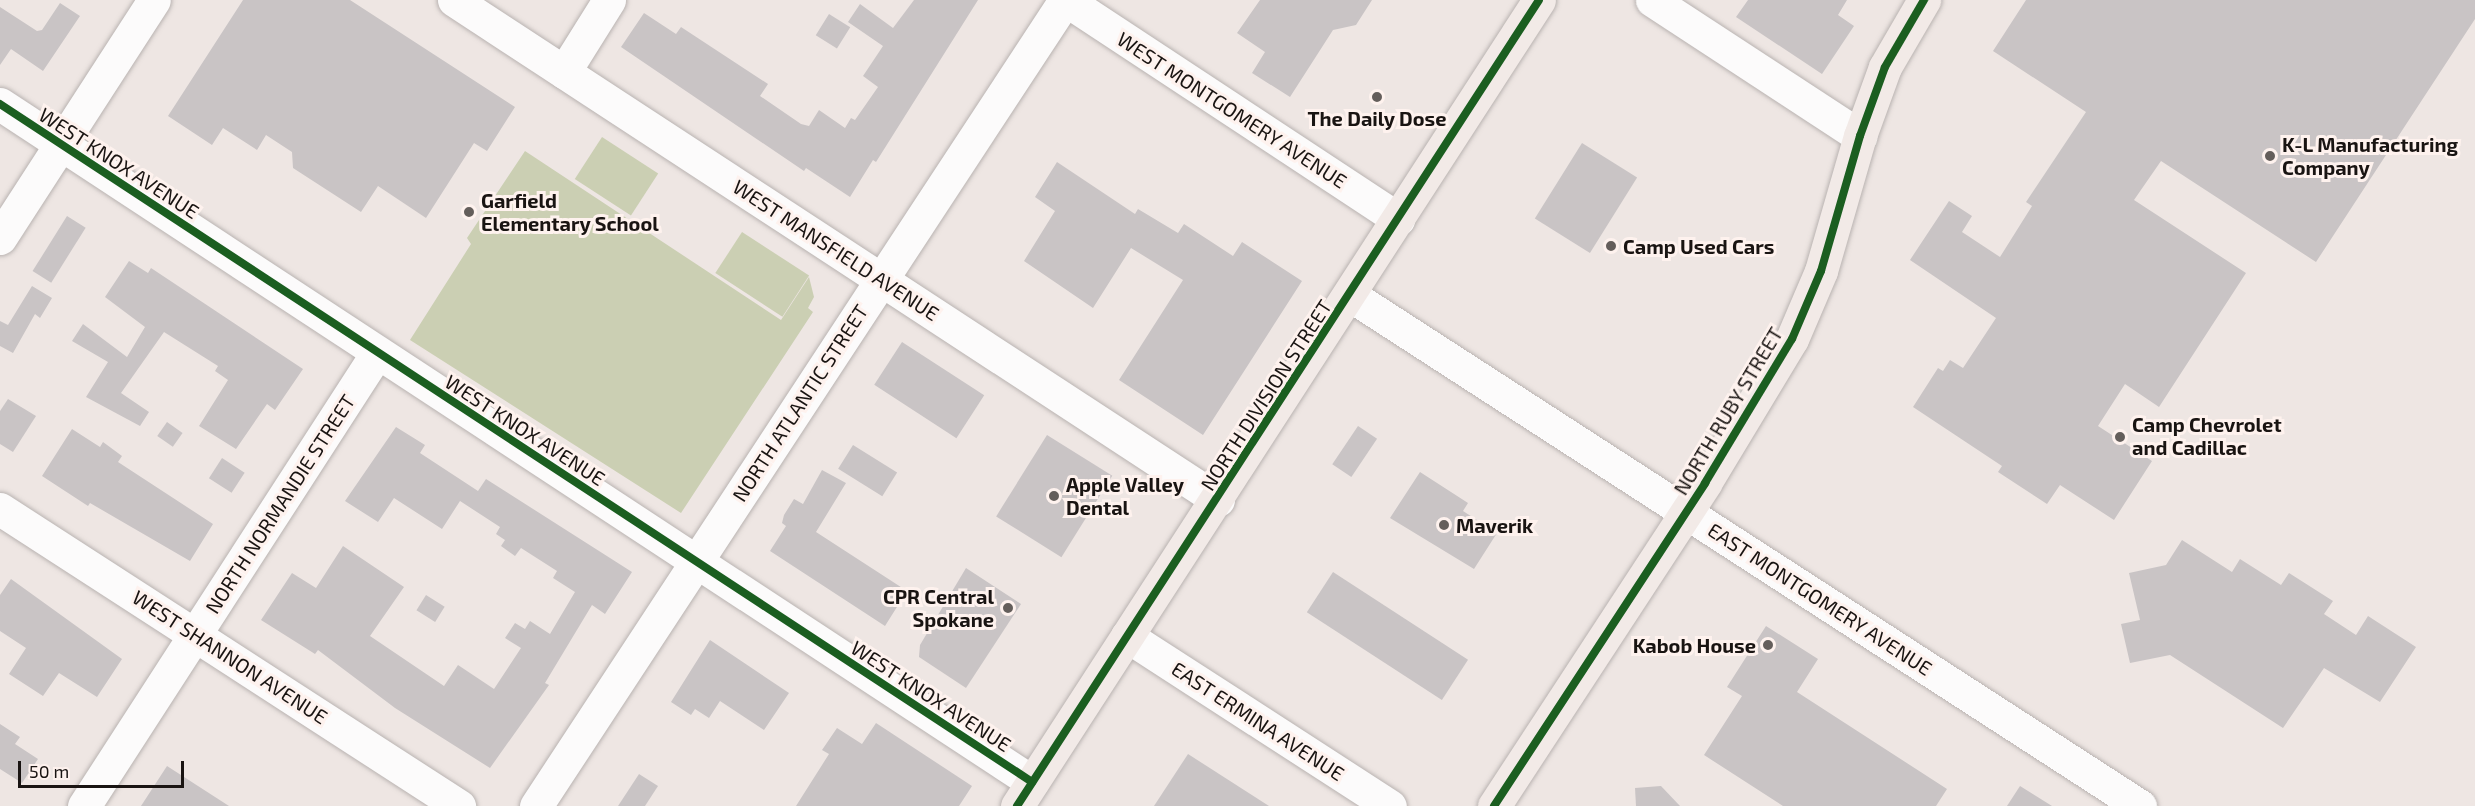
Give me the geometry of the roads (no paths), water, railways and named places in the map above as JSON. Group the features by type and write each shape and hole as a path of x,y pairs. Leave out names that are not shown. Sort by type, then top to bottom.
{"main road":[{"name":"NORTH DIVISION STREET","path":"1025,794 1218,500 1539,0"},
{"name":"NORTH RUBY STREET","path":"1494,806 1686,513 1762,392 1798,327 1821,271 1860,136 1885,68 1924,0"}],"street":[{"path":"0,238 154,0"},
{"name":"WEST MANSFIELD AVENUE","path":"454,0 1218,500"},
{"path":"564,72 609,0"},
{"name":"WEST MONTGOMERY AVENUE","path":"1065,0 1398,219"},
{"name":"NORTH ATLANTIC STREET","path":"536,806 1065,0"},
{"path":"1652,0 1860,136"},
{"name":"WEST KNOX AVENUE","path":"0,104 695,562 1025,794"},
{"name":"EAST MONTGOMERY AVENUE","path":"1350,295 2139,806"},
{"name":"NORTH NORMANDIE STREET","path":"84,806 378,353"},
{"name":"WEST SHANNON AVENUE","path":"0,508 459,806"},
{"name":"EAST ERMINA AVENUE","path":"1127,636 1390,806"}],"place":[{"name":"The Daily Dose","path":"1377,97"},
{"name":"K-L Manufacturing Company","path":"2270,156"},
{"name":"Garfield Elementary School","path":"469,212"},
{"name":"Camp Used Cars","path":"1611,246"},
{"name":"Camp Chevrolet and Cadillac","path":"2120,437"},
{"name":"Apple Valley Dental","path":"1054,496"},
{"name":"Maverik","path":"1444,525"},
{"name":"CPR Central Spokane","path":"1008,608"},
{"name":"Kabob House","path":"1768,645"}]}
